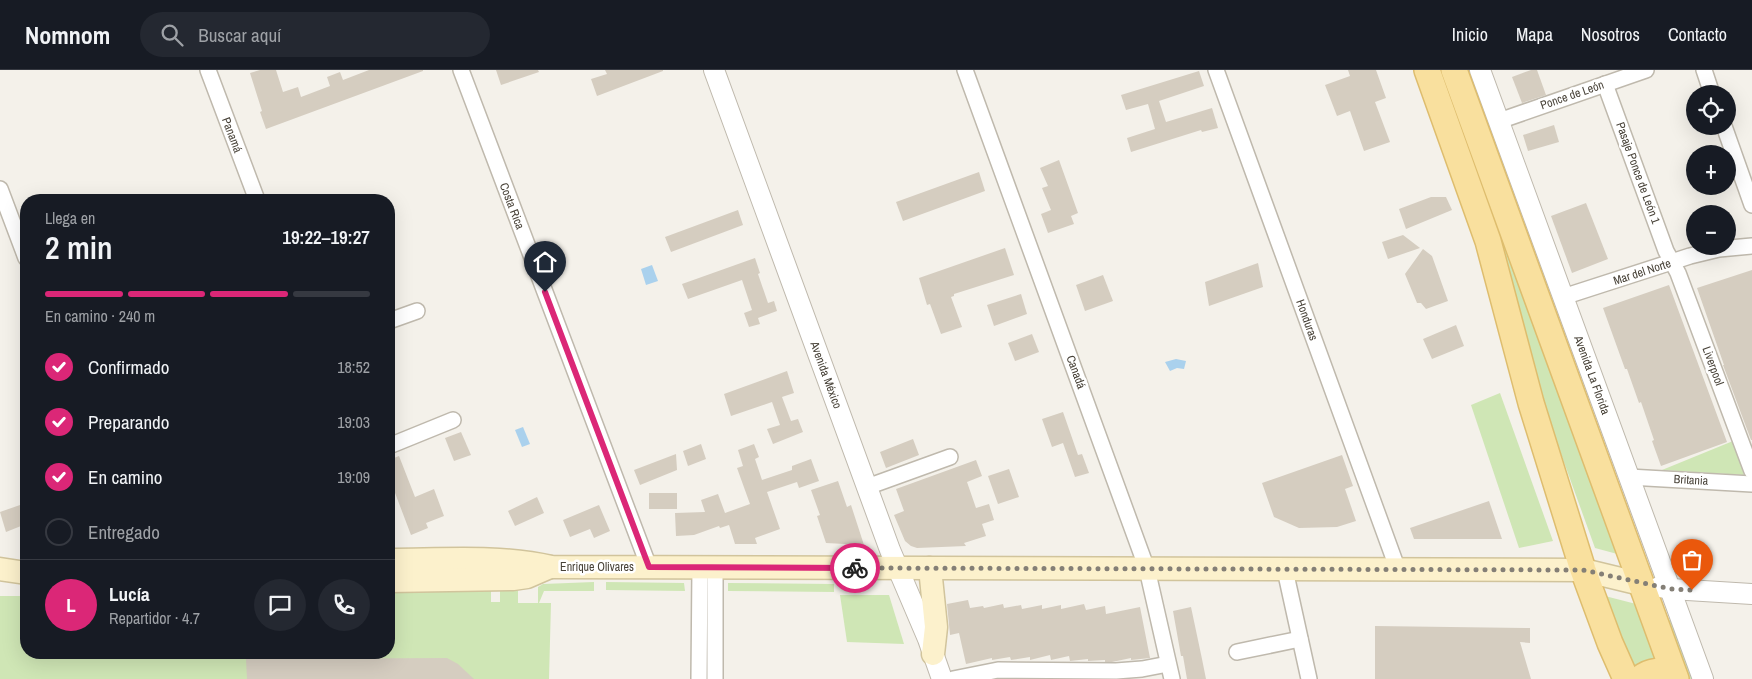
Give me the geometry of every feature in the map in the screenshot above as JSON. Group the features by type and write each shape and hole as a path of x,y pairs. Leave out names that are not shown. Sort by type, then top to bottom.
{"main road":[{"path":"1427,70 1488,241 1531,403 1583,570 1607,635 1628,677 1656,671 1665,671 1675,677"},
{"name":"Avenida La Florida","path":"1454,70 1675,677"},
{"path":"0,564 20,562"},
{"name":"Enrique Olivares","path":"395,566 513,579 527,577 551,567 1583,570 1641,584"},
{"path":"930,568 936,627 933,654"},
{"path":"0,569 20,572"}],"street":[{"name":"Panamá","path":"208,70 255,194"},
{"name":"Costa Rica","path":"460,70 649,567"},
{"name":"Avenida México","path":"714,70 896,568 942,679"},
{"name":"Canadá","path":"966,70 1147,569 1172,679"},
{"name":"Honduras","path":"1216,70 1398,570"},
{"name":"Avenida La Florida","path":"1480,70 1703,679"},
{"name":"Ponce de León","path":"1499,121 1646,70"},
{"path":"1704,70 1709,85"},
{"name":"Pasaje Ponce de León 1","path":"1605,84 1666,251 1672,262"},
{"path":"1727,135 1752,205"},
{"path":"0,189 20,242"},
{"name":"Mar del Norte","path":"1563,298 1672,262 1719,249 1752,246"},
{"name":"Liverpool","path":"1672,262 1678,273 1752,471"},
{"path":"395,319 417,310"},
{"path":"395,444 453,420"},
{"path":"867,487 950,457"},
{"name":"Britania","path":"1629,477 1752,484"},
{"path":"699,679 707,567"},
{"path":"707,567 715,679"},
{"path":"1285,570 1309,679"},
{"name":"Enrique Olivares","path":"1641,584 1671,589 1752,594"},
{"path":"1237,652 1300,639"},
{"path":"954,679 998,670 1038,675 1142,669 1168,664"}],"green space":[{"path":"1432,70 1442,70 1526,304 1569,405 1621,555 1595,548 1539,393"},
{"path":"1500,393 1553,541 1519,548 1471,405"},
{"path":"1733,441 1744,475 1662,470"},
{"path":"594,582 594,591 544,591 539,603 551,603 549,679 0,679 0,596 20,596 20,659 395,659 395,589 491,590 491,602 500,602 500,589 516,589 518,591 518,603 538,603 538,587 543,584"},
{"path":"606,582 684,583 685,591 606,590"},
{"path":"728,583 834,584 834,592 728,591"},
{"path":"840,595 889,595 904,644 847,642"},
{"path":"1605,596 1640,605 1662,664 1635,673"},
{"path":"1673,619 1696,679 1688,679 1666,621"}],"water":[{"path":"652,265 658,281 646,285 641,269"},
{"path":"1176,359 1186,361 1184,369 1177,368 1170,371 1165,362"},
{"path":"523,427 530,444 522,447 515,430"}],"building":[{"path":"260,70 276,70 283,92 298,87 301,97 330,86 327,77 340,72 343,80 369,70 423,71 266,129 250,73"},
{"path":"496,70 538,70 539,72 501,85"},
{"path":"605,70 663,71 597,96 591,79 607,74"},
{"path":"1348,70 1376,70 1386,98 1375,102 1390,142 1364,151 1350,111 1337,116 1325,85 1350,76"},
{"path":"1531,70 1537,70 1546,95 1522,103 1512,77"},
{"path":"1199,71 1204,86 1159,101 1166,122 1212,108 1218,128 1202,132 1201,130 1131,152 1127,138 1155,129 1148,104 1126,110 1121,95"},
{"path":"1554,125 1559,142 1528,151 1523,135"},
{"path":"1059,160 1078,213 1071,216 1074,224 1048,233 1041,214 1051,210 1042,188 1048,186 1040,168"},
{"path":"979,172 985,191 903,221 896,202"},
{"path":"1431,197 1446,197 1452,210 1406,229 1399,209"},
{"path":"1586,203 1608,259 1572,273 1551,216"},
{"path":"738,210 743,225 671,252 665,237"},
{"path":"1403,235 1420,248 1388,259 1382,242"},
{"path":"1005,248 1014,275 954,294 951,297 962,327 941,334 930,304 927,305 919,278"},
{"path":"1423,249 1432,256 1448,301 1426,309 1421,303 1417,303 1405,274"},
{"path":"755,258 760,273 758,274 768,303 774,301 777,311 758,318 760,324 749,327 744,313 752,310 742,280 688,299 682,284"},
{"path":"1258,263 1263,287 1209,306 1205,282"},
{"path":"1752,270 1752,440 1751,440 1697,288"},
{"path":"1103,275 1113,301 1085,311 1076,285"},
{"path":"1669,285 1727,442 1661,466 1641,402 1639,403 1627,369 1625,369 1603,308"},
{"path":"1021,294 1027,314 994,326 987,305"},
{"path":"1456,325 1464,346 1432,359 1423,339"},
{"path":"1032,334 1039,352 1015,361 1008,343"},
{"path":"787,371 794,393 782,397 791,421 798,419 803,432 773,444 767,429 780,425 772,402 731,416 724,394"},
{"path":"1063,412 1078,455 1082,454 1089,473 1075,477 1063,443 1052,447 1042,419"},
{"path":"461,432 471,455 454,461 445,438"},
{"path":"913,439 919,455 886,468 880,452"},
{"path":"701,444 706,459 688,466 683,451"},
{"path":"754,444 759,457 755,459 762,480 792,470 792,466 811,459 819,481 799,488 797,482 767,492 780,529 755,538 757,544 735,544 729,525 720,528 719,526 694,535 676,536 675,513 705,512 701,500 718,494 725,513 750,504 737,468 743,466 738,450"},
{"path":"676,454 677,470 640,485 634,470"},
{"path":"1342,455 1353,486 1345,489 1356,521 1337,527 1299,528 1274,517 1262,483"},
{"path":"399,456 415,497 434,489 444,516 426,523 428,528 411,535 395,493 395,458"},
{"path":"976,460 982,476 967,482 976,508 989,504 994,520 982,524 986,536 964,543 966,546 917,548 911,546 905,541 894,515 904,511 896,489"},
{"path":"1009,469 1019,497 998,504 988,476"},
{"path":"838,481 847,507 851,505 864,545 826,543 817,516 820,515 811,490"},
{"path":"649,493 677,493 677,509 649,509"},
{"path":"537,497 544,513 515,526 508,511"},
{"path":"1489,501 1502,539 1414,539 1410,528"},
{"path":"20,505 20,526 6,532 0,512"},
{"path":"599,505 610,531 594,538 590,529 570,537 563,520"},
{"path":"968,600 970,608 983,606 984,608 1003,604 1004,608 1021,605 1022,609 1042,605 1042,609 1061,605 1061,609 1084,604 1086,610 1105,606 1106,614 1140,607 1150,658 1131,660 1131,658 1112,662 1105,662 1105,660 1088,661 1088,659 1070,661 1069,656 1051,660 1050,655 1030,660 1030,657 1011,660 1010,657 992,660 992,658 966,664 959,633 950,635 947,604"},
{"path":"1191,607 1206,679 1187,679 1183,656 1181,656 1173,611"},
{"path":"1375,626 1530,628 1530,643 1520,642 1531,679 1375,679"},
{"path":"447,658 458,664 474,679 247,679 246,659"}],"way so far":[{"path":"855,568 1583,570 1641,584 1692,590"}],"route":[{"path":"545,292 649,567 855,568"}]}
